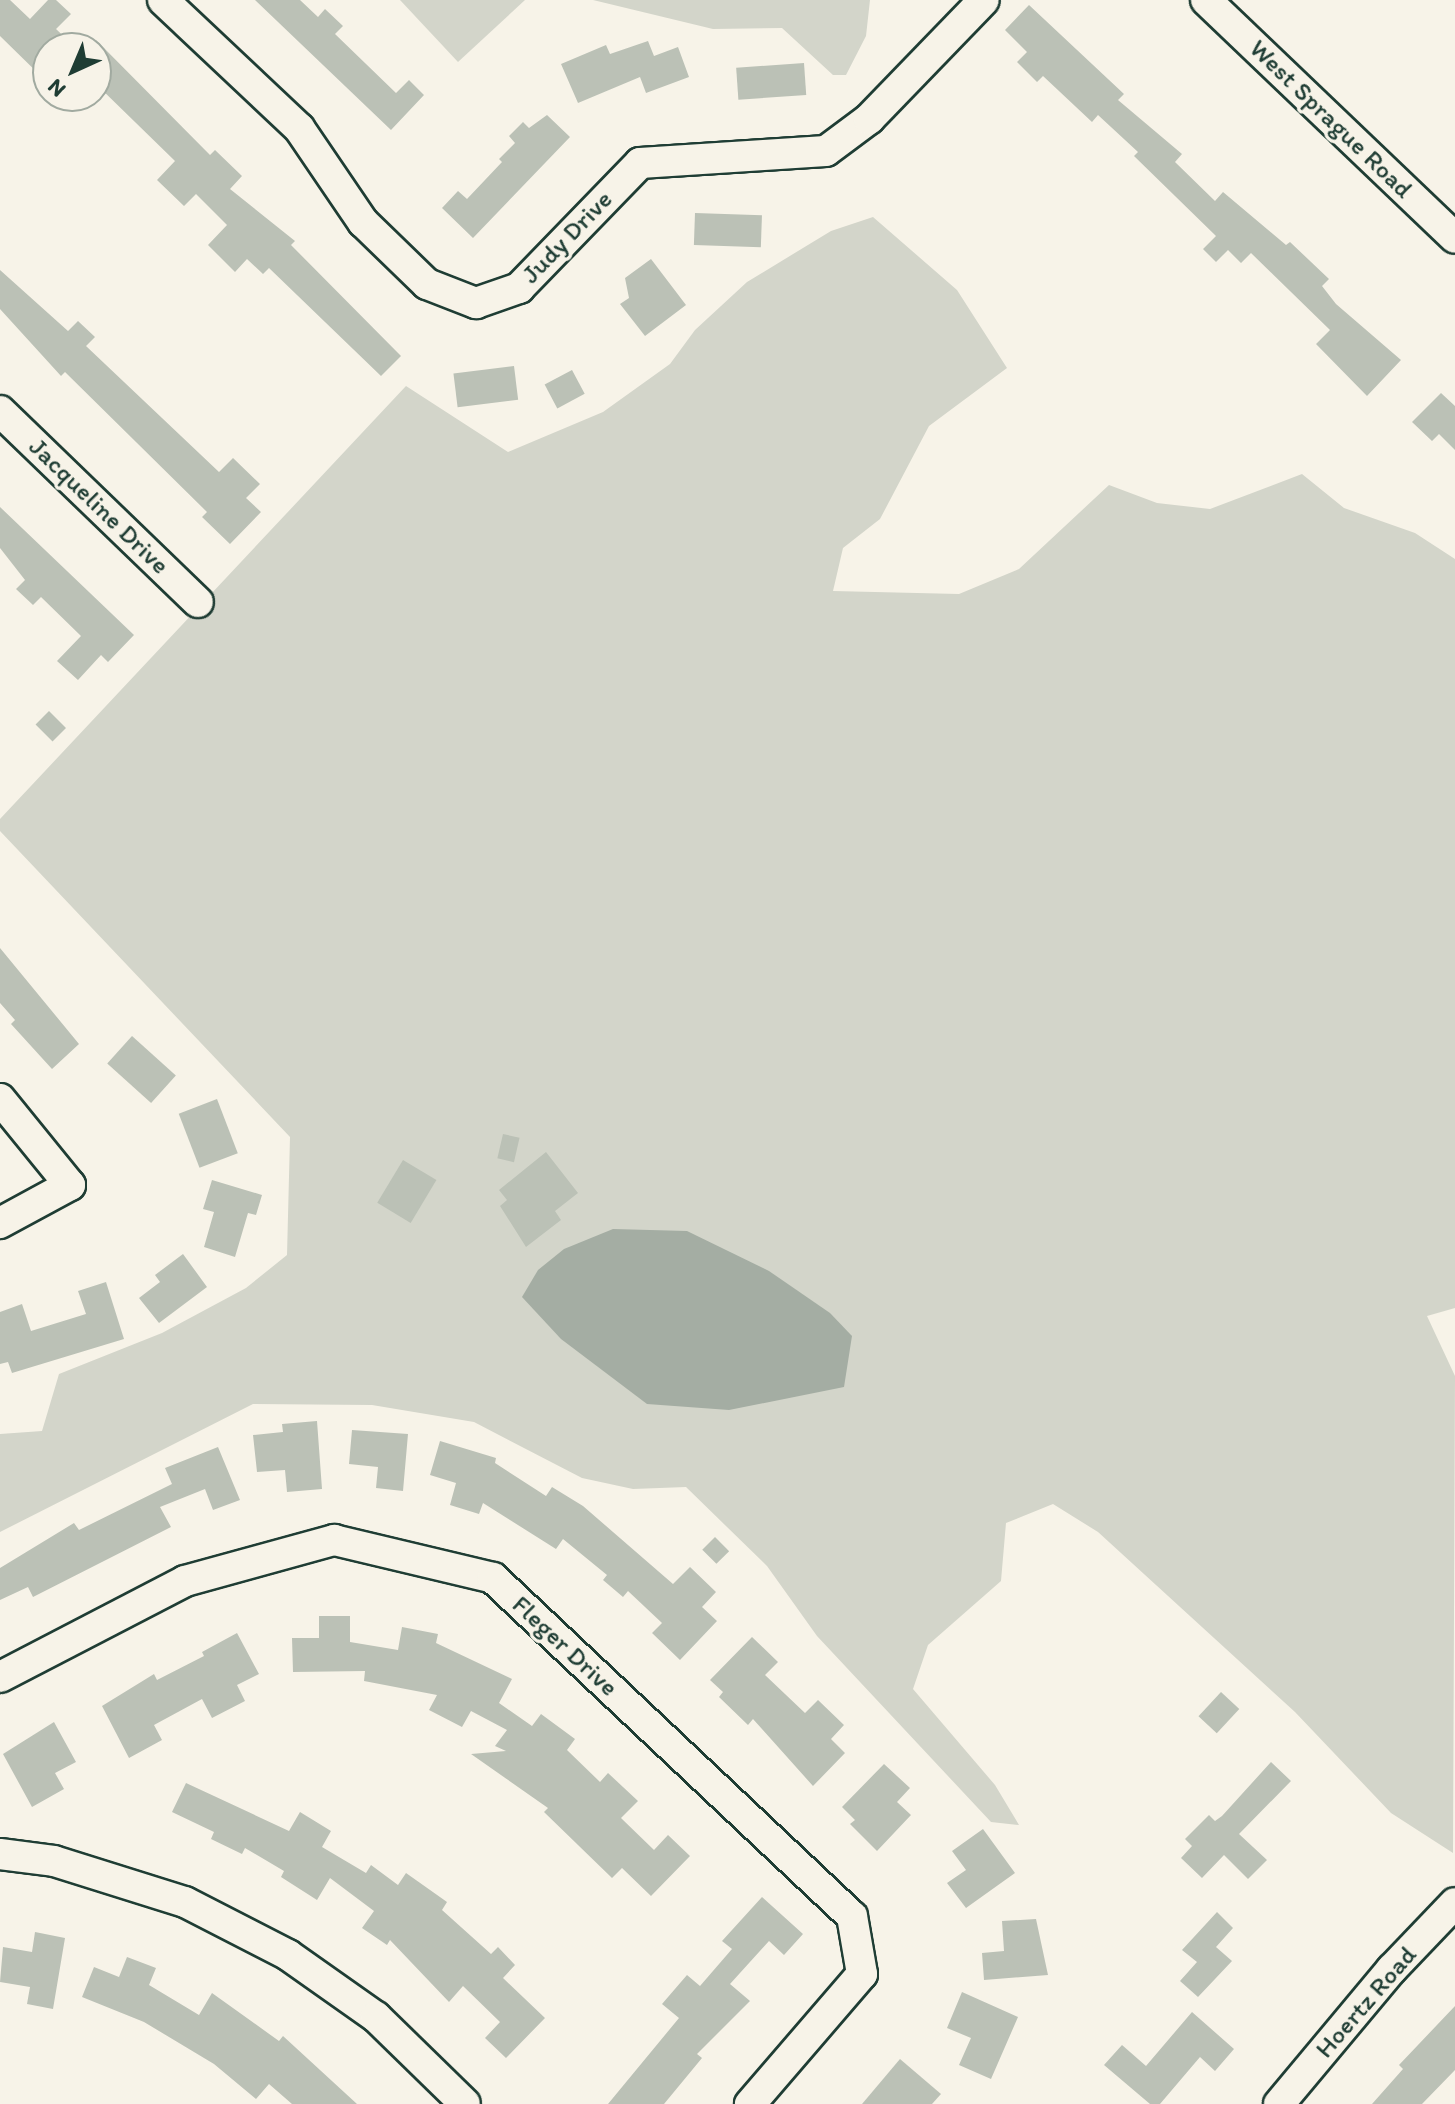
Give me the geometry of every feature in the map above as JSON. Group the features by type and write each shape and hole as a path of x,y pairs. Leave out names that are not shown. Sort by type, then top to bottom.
{"street":[{"name":"Judy Drive","path":"163,0 299,128 373,232 427,284 476,303 519,288 640,163 826,151 869,119 984,0"},
{"name":"West Sprague Road","path":"1206,0 1455,238"},
{"name":"Jacqueline Drive","path":"0,411 198,602"},
{"path":"0,1099 70,1185 0,1223"},
{"name":"Fleger Drive","path":"0,1677 185,1581 334,1540 493,1578 852,1916 862,1974 750,2104"},
{"path":"0,1854 54,1861 185,1902 288,1955 376,2017 465,2104"},
{"name":"Hoertz Road","path":"1279,2104 1392,1969 1455,1903"}],"shaded area":[{"path":"400,0 525,0 458,62"},
{"path":"593,0 870,0 866,36 846,75 833,75 782,28 713,29"},
{"path":"873,217 957,290 1007,368 929,426 880,519 843,548 833,591 959,594 1019,569 1109,485 1157,503 1210,509 1302,474 1344,508 1415,533 1455,559 1455,1308 1427,1316 1455,1376 1453,1853 1391,1813 1295,1712 1098,1532 1053,1504 1006,1523 1001,1581 928,1645 913,1689 995,1785 1019,1825 991,1822 817,1636 767,1566 686,1487 633,1489 582,1478 474,1422 372,1405 253,1404 0,1532 0,1434 42,1431 59,1374 162,1333 246,1288 287,1255 290,1137 0,831 0,819 406,386 508,452 603,412 670,364 695,330 747,282 831,231"},
{"path":"613,1229 687,1231 769,1271 830,1313 852,1336 844,1387 729,1410 647,1404 561,1339 522,1297 538,1270 564,1249"}],"building":[{"path":"0,0 10,0 30,19 48,0 56,0 71,14 56,29 59,32 32,32 32,67 0,36"},
{"path":"255,0 300,0 318,17 325,9 343,26 335,34 396,93 409,80 424,95 391,130"},
{"path":"1029,5 1124,94 1118,100 1182,154 1175,162 1215,201 1223,192 1286,245 1290,242 1329,279 1322,286 1336,304 1401,360 1367,396 1316,344 1330,330 1251,253 1241,263 1228,250 1216,262 1203,249 1216,236 1134,156 1138,152 1098,115 1092,122 1043,76 1037,82 1017,62 1027,52 1005,30"},
{"path":"648,41 654,56 678,47 689,77 646,93 640,77 578,103 561,64 606,45 610,54"},
{"path":"112,56 210,155 215,150 242,176 230,189 295,241 291,245 401,356 381,376 269,268 263,274 247,259 235,272 208,245 227,225 196,194 184,206 157,180 175,161 112,100"},
{"path":"804,63 806,95 738,100 736,68"},
{"path":"547,115 570,137 473,238 442,208 458,191 467,199 502,162 499,159 515,143 509,136 523,122 529,128"},
{"path":"695,213 762,215 761,247 694,245"},
{"path":"651,259 686,305 645,336 620,304 629,298 625,278"},
{"path":"0,270 68,331 78,321 95,337 86,346 219,472 233,458 260,484 246,498 261,512 230,544 202,517 207,512 65,372 61,376 0,309"},
{"path":"514,366 518,400 458,407 453,373"},
{"path":"572,370 585,394 557,408 545,385"},
{"path":"1441,393 1455,406 1455,450 1439,434 1432,441 1412,422"},
{"path":"0,507 134,635 108,662 101,655 78,680 57,661 81,636 41,597 33,605 16,589 25,580 0,548"},
{"path":"49,711 66,728 53,741 36,724"},
{"path":"0,948 79,1044 52,1069 11,1024 15,1020 0,1003"},
{"path":"132,1036 176,1075 151,1103 107,1063"},
{"path":"217,1099 238,1153 200,1168 179,1114"},
{"path":"503,1134 520,1138 514,1162 497,1158"},
{"path":"546,1152 578,1193 555,1211 561,1220 526,1247 500,1206 507,1200 499,1190"},
{"path":"403,1160 436,1180 411,1223 377,1203"},
{"path":"212,1180 262,1195 256,1215 248,1213 235,1257 204,1247 214,1212 203,1209"},
{"path":"183,1254 207,1287 159,1323 139,1298 160,1282 155,1275"},
{"path":"106,1282 124,1339 12,1373 8,1362 0,1364 0,1312 22,1304 31,1331 86,1314 78,1291"},
{"path":"317,1421 322,1489 287,1492 285,1470 257,1472 253,1435 283,1432 282,1424"},
{"path":"352,1430 408,1434 403,1491 376,1488 378,1467 349,1464"},
{"path":"440,1441 496,1458 495,1463 546,1496 552,1487 583,1506 673,1584 690,1567 716,1592 702,1607 717,1621 680,1660 652,1633 662,1623 628,1591 623,1597 603,1580 607,1575 563,1539 556,1549 483,1503 479,1514 450,1505 456,1483 430,1475"},
{"path":"218,1447 240,1500 213,1510 205,1489 160,1507 171,1527 33,1597 28,1587 0,1600 0,1568 74,1523 79,1530 172,1484 165,1468"},
{"path":"715,1537 729,1551 716,1564 702,1550"},
{"path":"319,1616 350,1616 350,1642 398,1650 402,1627 438,1634 436,1643 512,1679 499,1703 532,1726 541,1714 575,1739 567,1750 600,1782 608,1773 638,1801 621,1818 654,1850 668,1835 690,1856 651,1896 622,1868 612,1878 544,1812 548,1808 471,1754 506,1751 495,1746 507,1730 471,1711 462,1727 429,1710 437,1695 364,1681 365,1671 293,1672 292,1638 319,1638"},
{"path":"237,1633 259,1674 237,1685 245,1701 212,1718 202,1699 154,1725 162,1740 129,1758 102,1706 154,1674 157,1680 204,1656 202,1652"},
{"path":"752,1637 778,1662 765,1675 805,1713 818,1700 844,1725 831,1739 845,1753 813,1786 753,1719 748,1725 719,1697 723,1692 710,1680"},
{"path":"1221,1692 1239,1709 1217,1733 1198,1716"},
{"path":"54,1722 76,1762 55,1773 64,1789 32,1807 3,1754"},
{"path":"1271,1762 1291,1781 1239,1834 1267,1860 1248,1879 1224,1855 1202,1878 1181,1858 1192,1846 1185,1839 1209,1815 1215,1821 1222,1816"},
{"path":"884,1764 910,1788 897,1802 911,1815 877,1851 850,1824 855,1820 842,1807"},
{"path":"186,1783 289,1831 300,1812 331,1831 322,1847 366,1873 371,1865 398,1885 406,1873 447,1902 442,1910 491,1954 498,1947 515,1965 503,1978 545,2018 506,2058 485,2038 500,2022 463,1986 449,2002 390,1940 387,1945 362,1928 374,1911 330,1878 317,1900 281,1877 284,1871 245,1848 242,1854 211,1839 214,1832 172,1812"},
{"path":"983,1829 1015,1873 966,1908 947,1883 966,1870 952,1851"},
{"path":"762,1897 803,1934 784,1955 769,1941 730,1984 750,2001 697,2054 702,2058 664,2104 608,2104 679,2018 662,2004 687,1975 700,1986 732,1949 722,1941"},
{"path":"1217,1912 1233,1928 1216,1947 1232,1961 1198,1997 1180,1981 1197,1962 1182,1950"},
{"path":"1036,1919 1048,1975 984,1980 982,1953 1004,1951 1002,1921"},
{"path":"35,1932 65,1938 53,2009 27,2004 30,1987 0,1982 3,1947 32,1952"},
{"path":"127,1957 156,1968 149,1985 199,2015 212,1993 279,2041 283,2036 357,2104 292,2104 269,2084 256,2099 214,2064 144,2022 82,1997 94,1967 119,1977"},
{"path":"962,1992 1018,2017 991,2079 959,2065 971,2038 947,2028"},
{"path":"1455,2006 1455,2070 1422,2104 1372,2104 1403,2069 1399,2065"},
{"path":"1192,2012 1234,2049 1215,2071 1200,2057 1160,2104 1150,2104 1104,2065 1122,2045 1146,2066"},
{"path":"900,2059 941,2094 932,2104 862,2104"}]}
